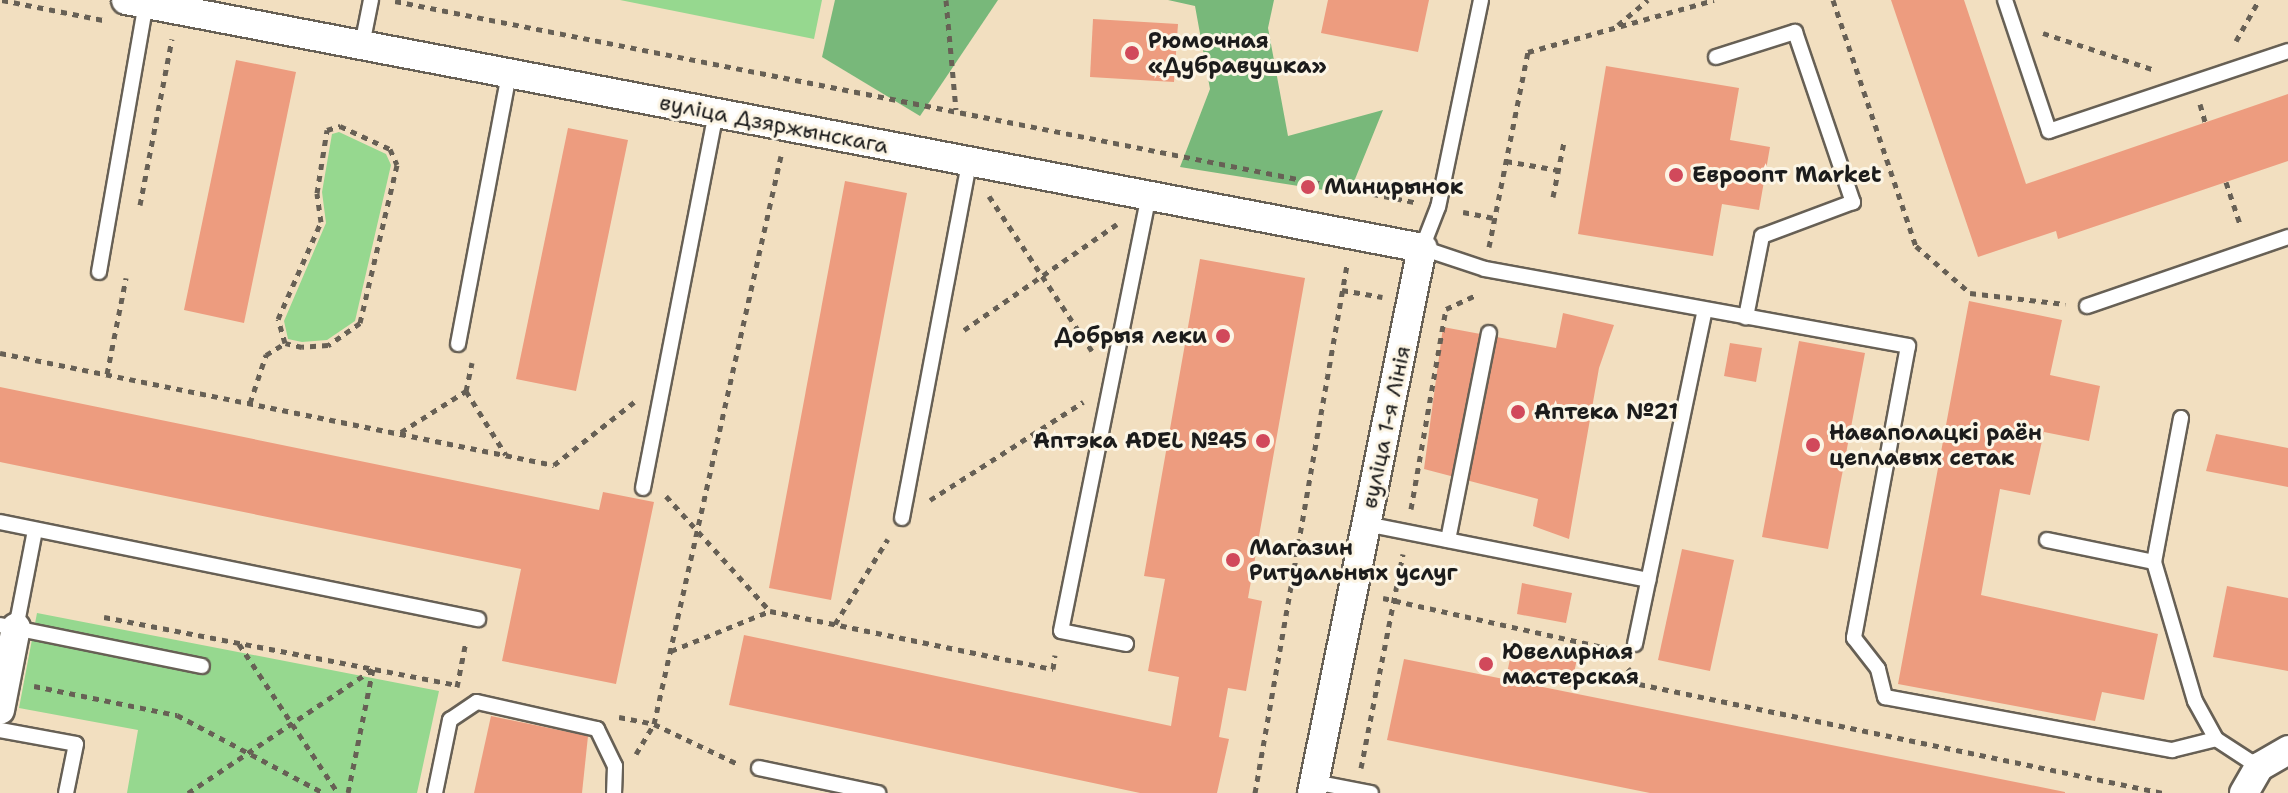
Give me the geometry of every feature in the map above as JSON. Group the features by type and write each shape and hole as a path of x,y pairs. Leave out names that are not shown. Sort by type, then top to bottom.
{"street":[{"name":"вуліца Дзяржынскага","path":"136,2 716,113 977,173 1140,205 1422,248"},
{"name":"вуліца 1-я Лінія","path":"1313,787 1422,248"},
{"path":"0,710 6,680 8,627"},
{"path":"2244,793 2259,767 2288,750"}],"lane":[{"path":"362,45 371,0"},
{"path":"1481,0 1438,207 1422,248 1485,269 1908,346 1854,638 1878,669 1885,697 2172,750 2216,739"},
{"path":"2005,0 2049,131 2288,51"},
{"path":"99,272 136,2"},
{"path":"1716,57 1795,32 1853,202 1762,236 1746,317"},
{"path":"458,344 509,73"},
{"path":"643,488 716,113"},
{"path":"902,518 933,352 977,173"},
{"path":"1126,644 1061,631 1111,382 1140,205"},
{"path":"2087,306 2288,237"},
{"path":"1635,644 1705,310"},
{"path":"1448,540 1489,333"},
{"path":"2181,418 2154,562 2195,701 2216,739 2259,767"},
{"path":"0,522 474,618"},
{"path":"1366,524 1648,580"},
{"path":"35,530 8,627 202,666"},
{"path":"2047,540 2154,562"},
{"path":"435,793 450,720 477,702 597,729 615,766 614,793"},
{"path":"0,730 76,744 66,793"},
{"path":"759,768 878,793"},
{"path":"1313,787 1371,793"}],"path":[{"path":"50,9 51,0"},
{"path":"391,0 1495,218"},
{"path":"946,0 956,110"},
{"path":"1617,27 1648,0"},
{"path":"1485,269 1528,52 1714,0"},
{"path":"1833,0 1916,246 1970,293 2087,306"},
{"path":"2012,23 2193,83 2205,122"},
{"path":"250,403 266,355 285,343 328,345 360,323 397,165 390,149 340,126 327,130 317,193 321,222 278,319 285,343"},
{"path":"1553,197 1564,142"},
{"path":"654,724 782,151"},
{"path":"1506,161 1558,170"},
{"path":"835,624 902,518 1111,382 977,173"},
{"path":"2226,182 2249,251"},
{"path":"933,352 1140,205"},
{"path":"1255,793 1347,261"},
{"path":"0,353 554,465 664,377"},
{"path":"400,433 466,391 506,455"},
{"path":"646,473 770,611"},
{"path":"1353,590 1615,649 1639,684 2163,793"},
{"path":"670,651 770,611 1053,669 1061,631"},
{"path":"99,616 472,688"},
{"path":"457,686 474,618"},
{"path":"239,643 338,793"},
{"path":"188,793 291,721 373,669"},
{"path":"348,793 373,669"},
{"path":"6,680 177,715 324,793"},
{"path":"609,715 654,724 719,760 759,768"}],"green space":[{"path":"620,0 822,0 814,39"},
{"path":"835,0 998,0 920,116 822,57"},
{"path":"1168,0 1274,0 1268,28 1288,136 1383,110 1349,194 1180,167 1210,89 1195,6"},
{"path":"339,132 386,154 391,165 355,321 327,340 302,342 288,339 284,321 326,223 322,192 332,134"},
{"path":"37,613 439,691 417,793 127,793 138,730 19,708"}],"building":[{"path":"1328,0 1429,0 1418,52 1321,33"},
{"path":"1891,0 1964,0 2026,184 2288,94 2288,161 2058,239 2056,231 1978,257"},
{"path":"1093,19 1178,24 1174,82 1090,77"},
{"path":"236,60 296,72 244,323 184,310"},
{"name":"Евроопт Market","path":"1606,66 1739,88 1730,140 1770,147 1759,210 1722,204 1713,256 1578,234"},
{"path":"568,128 628,140 576,391 516,379"},
{"path":"845,181 907,193 831,600 769,588"},
{"path":"1200,259 1305,278 1248,598 1262,601 1246,691 1228,688 1219,737 1229,739 1217,793 1140,793 729,705 744,635 1171,726 1179,677 1148,671 1165,579 1144,576"},
{"path":"1969,301 2062,320 2050,375 2100,386 2089,441 2044,432 2030,495 2000,489 1981,595 2158,634 2144,700 2102,692 2095,721 1898,684"},
{"path":"1563,313 1614,325 1599,368 1569,539 1533,526 1538,499 1424,469 1443,327 1556,348"},
{"name":"Наваполацкі раён цеплавых сетак","path":"1799,341 1865,353 1828,549 1762,537"},
{"path":"1730,343 1762,348 1756,382 1724,376"},
{"path":"0,387 599,510 603,492 654,502 616,684 502,661 521,569 0,462"},
{"path":"2216,434 2288,448 2288,487 2206,471"},
{"path":"1682,549 1734,560 1710,671 1658,660"},
{"path":"1522,583 1572,593 1566,623 1517,614"},
{"path":"2227,586 2288,598 2288,671 2213,657"},
{"path":"1513,645 1577,659 1571,687 1507,673"},
{"path":"1404,659 2065,793 1650,793 1387,740"},
{"path":"491,716 588,736 582,793 474,793"}],"place":[{"name":"Рюмочная «Дубравушка»","path":"1132,53"},
{"name":"Евроопт Market","path":"1676,175"},
{"name":"Минирынок","path":"1308,187"},
{"name":"Добрыя леки","path":"1223,336"},
{"name":"Аптека №21","path":"1518,412"},
{"name":"Аптэка ADEL №45","path":"1263,441"},
{"name":"Наваполацкі раён цеплавых сетак","path":"1813,445"},
{"name":"Магазин Ритуальных услуг","path":"1233,560"},
{"name":"Ювелирная мастерская","path":"1486,664"}]}
